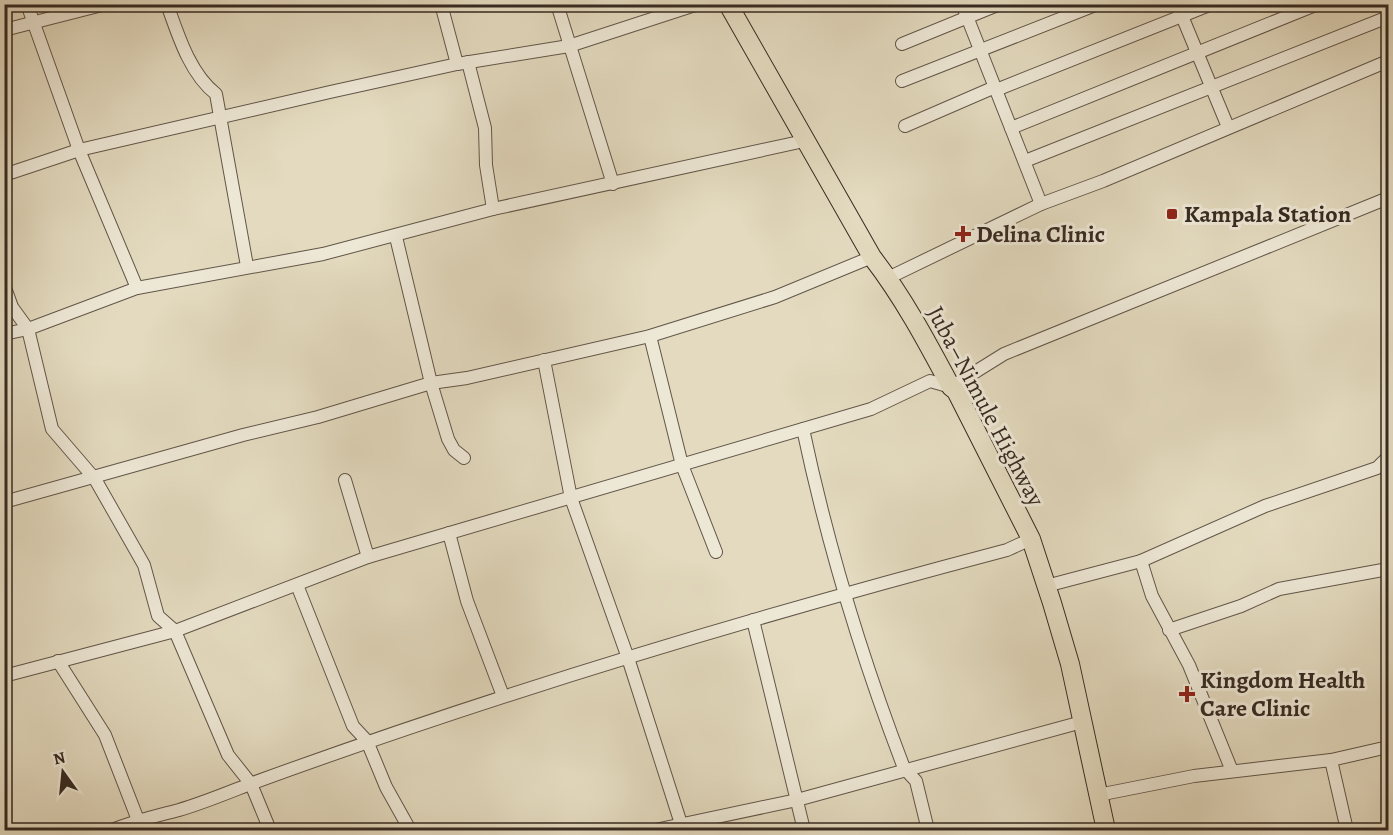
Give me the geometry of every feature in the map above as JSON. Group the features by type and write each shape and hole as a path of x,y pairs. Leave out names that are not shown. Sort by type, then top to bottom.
{"main road":[{"name":"Juba–Nimule Highway","path":"728,4 872,257 888,278 951,387 956,391 1031,539 1070,664 1106,831"}],"street":[{"path":"27,4 79,150 137,288"},
{"path":"4,30 106,4"},
{"path":"167,4 188,56 206,87 216,94 222,117 233,199 247,266"},
{"path":"441,4 485,128 486,165 493,209"},
{"path":"557,4 613,184"},
{"path":"4,175 79,150 222,117 462,63 569,46 698,4"},
{"path":"962,4 1041,204"},
{"path":"902,44 1000,4"},
{"path":"902,81 1098,4"},
{"path":"1177,4 1228,127"},
{"path":"905,126 1212,4"},
{"path":"1011,129 1318,4"},
{"path":"1024,162 1389,17"},
{"path":"888,278 1041,204 1103,181 1228,127 1389,62"},
{"path":"4,334 28,329 137,288 322,254 396,237 493,209 804,141"},
{"path":"4,676 175,631 368,557 871,410 930,381 951,387 1004,354 1389,198"},
{"path":"396,237 431,383 448,439 454,450 464,458"},
{"path":"4,502 95,479 431,383 467,378 650,336 775,297 872,257"},
{"path":"4,285 12,307 28,329 52,429 95,479 144,565 158,616 175,631 228,755 251,784 270,831"},
{"path":"650,336 681,465 716,552"},
{"path":"544,360 570,498 628,658 682,827"},
{"path":"804,429 843,593 867,670 904,768 916,781 928,831"},
{"path":"1046,586 1141,561 1265,506 1377,468 1389,457"},
{"path":"345,480 368,557"},
{"path":"448,533 467,601 503,696"},
{"path":"112,831 138,820 181,809 367,741 503,696 843,593 1007,550 1031,539"},
{"path":"1141,561 1152,596 1168,630 1189,665 1232,771"},
{"path":"1168,630 1241,606 1279,589 1389,569"},
{"path":"297,585 353,726 367,741 386,787 410,831"},
{"path":"753,620 804,831"},
{"path":"58,661 105,735 138,820"},
{"path":"655,831 682,827 797,800 904,768 1082,722"},
{"path":"1098,795 1232,771 1330,760 1389,747"},
{"path":"1330,760 1347,831"}],"place":[{"name":"Kampala Station","path":"1172,214"},
{"name":"Delina Clinic","path":"963,234"},
{"name":"Kingdom Health Care Clinic","path":"1187,694"}]}
